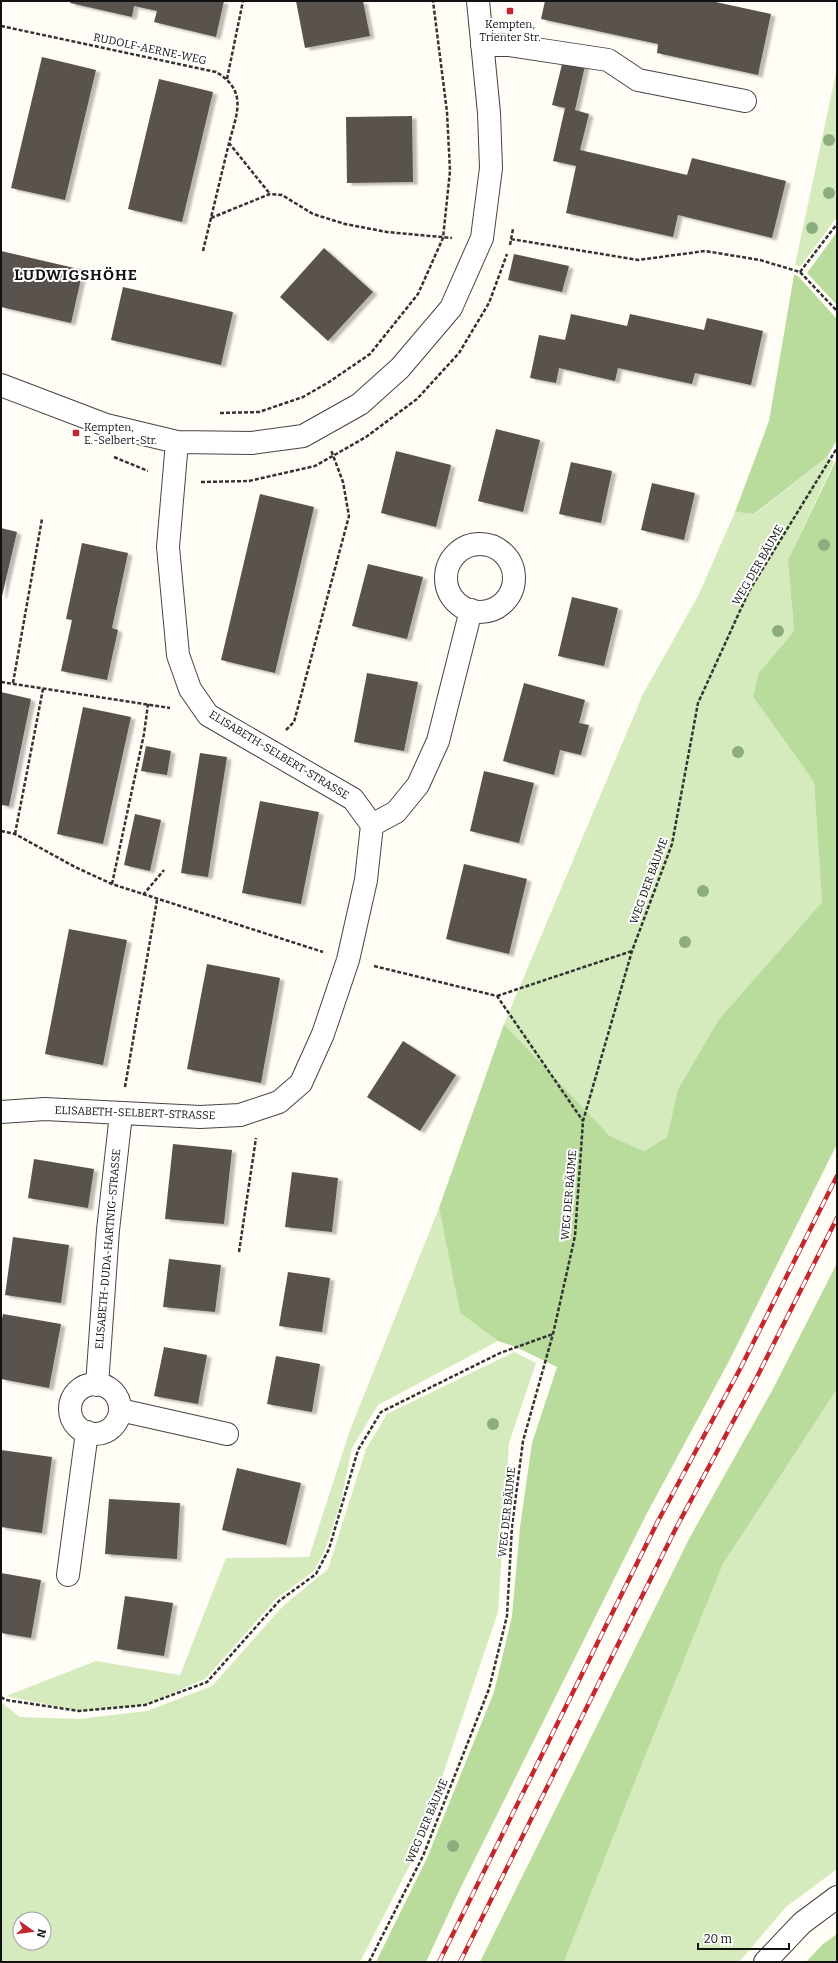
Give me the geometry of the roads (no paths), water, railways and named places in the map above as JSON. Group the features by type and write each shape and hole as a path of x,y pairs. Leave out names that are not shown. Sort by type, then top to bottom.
{"street":[{"path":"1,385 106,425 177,442 252,443 303,436 360,404 400,368 451,308 482,238 491,168 489,113 478,1"},
{"path":"482,44 509,45 608,60 638,80 745,101"},
{"name":"ELISABETH-SELBERT-STRASSE","path":"1,1112 45,1109 200,1117 240,1115 279,1102 301,1083 324,1034 348,960 366,880 372,826 353,799 208,715 190,689 178,655 168,547 177,442"},
{"path":"372,826 396,812 418,785 438,741 471,610"},
{"name":"ELISABETH-DUDA-HARTNIG-STRASSE","path":"97,1384 108,1230 121,1114"},
{"path":"97,1384 111,1390 119,1402 120,1410 119,1418 110,1429 102,1433 87,1432 76,1425 72,1418 71,1409 72,1401 82,1388 97,1384"},
{"path":"120,1410 227,1434"},
{"path":"68,1575 87,1432"},
{"path":"765,1962 802,1923 837,1898"}],"railway":[{"path":"439,1962 658,1521 740,1369 837,1176"},
{"path":"460,1962 675,1530 757,1377 837,1218"}],"place":[{"name":"Kempten, Trienter Str.","path":"510,11"},
{"name":"Kempten, E.-Selbert-Str.","path":"76,433"}],"district":[{"name":"LUDWIGSHÖHE","path":"76,275"}]}
